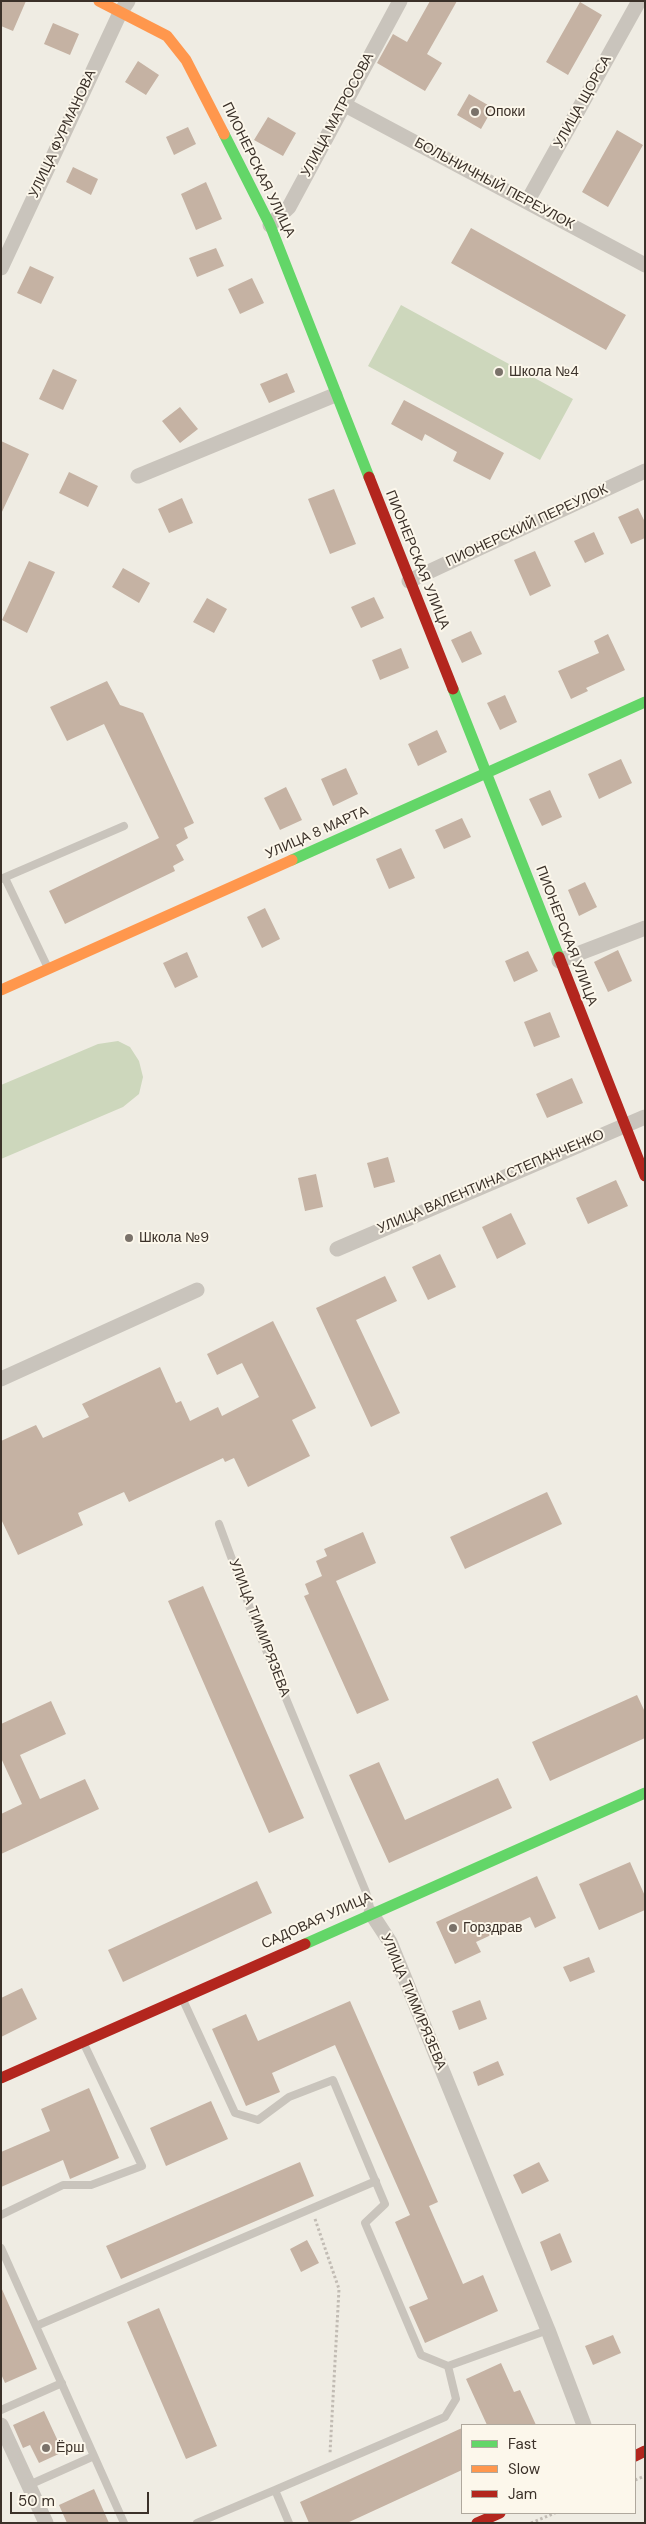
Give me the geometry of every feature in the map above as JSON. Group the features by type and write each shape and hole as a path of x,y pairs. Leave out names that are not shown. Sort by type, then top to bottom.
{"street":[{"name":"ПИОНЕРСКАЯ УЛИЦА","path":"100,1 124,7 167,36 186,60 270,225 335,395 623,1125 645,1176"},
{"name":"УЛИЦА МАТРОСОВА","path":"270,225 289,207 342,104 400,1"},
{"name":"УЛИЦА ЩОРСА","path":"527,202 639,1"},
{"name":"УЛИЦА ФУРМАНОВА","path":"1,268 124,7"},
{"name":"БОЛЬНИЧНЫЙ ПЕРЕУЛОК","path":"342,104 645,265"},
{"path":"138,476 335,395"},
{"name":"ПИОНЕРСКИЙ ПЕРЕУЛОК","path":"409,581 645,471"},
{"name":"УЛИЦА 8 МАРТА","path":"1,990 645,702"},
{"path":"559,961 645,928"},
{"name":"УЛИЦА ВАЛЕНТИНА СТЕПАНЧЕНКО","path":"337,1248 645,1117"},
{"path":"1,1379 196,1290"},
{"name":"САДОВАЯ УЛИЦА","path":"1,2078 645,1793"},
{"name":"УЛИЦА ТИМИРЯЗЕВА","path":"371,1913 390,1942 548,2330 584,2424"},
{"path":"1,2424 46,2523"},
{"path":"477,2523 498,2514"}],"lane":[{"path":"49,969 3,879 124,826"},
{"name":"УЛИЦА ТИМИРЯЗЕВА","path":"219,1524 261,1638 366,1892 371,1913"},
{"path":"181,1997 235,2113 258,2120 289,2097 333,2080 385,2204 365,2223 421,2355 448,2366 548,2330"},
{"path":"1,2215 63,2185 91,2185 142,2166 83,2041"},
{"path":"36,2326 376,2181"},
{"path":"1,2248 124,2523"},
{"path":"197,2523 445,2417 456,2399 448,2366"},
{"path":"1,2410 62,2383"},
{"path":"29,2485 94,2456"},
{"path":"275,2490 289,2523"}],"path":[{"path":"312,2208 339,2289 330,2466"},
{"path":"531,2523 553,2514"}],"green space":[{"path":"401,305 573,399 540,460 368,366"},
{"path":"118,1041 130,1047 139,1061 143,1077 139,1094 123,1107 1,1159 1,1085 98,1044"}],"building":[{"path":"1,1 26,1 13,31 1,26"},
{"path":"430,1 457,1 427,54 442,63 425,91 377,63 393,34 407,42"},
{"path":"580,2 602,15 568,75 546,62"},
{"path":"53,23 79,34 70,55 44,44"},
{"path":"138,61 159,75 146,95 125,82"},
{"name":"Опоки","path":"469,94 493,108 481,129 457,115"},
{"path":"268,117 296,133 283,156 254,140"},
{"path":"188,127 196,144 174,155 166,137"},
{"path":"617,130 643,145 608,207 582,192"},
{"path":"73,167 98,179 91,195 66,182"},
{"path":"206,182 222,219 196,230 181,194"},
{"path":"471,228 626,315 606,350 451,263"},
{"path":"216,248 224,266 197,277 189,258"},
{"path":"30,266 54,277 41,304 17,293"},
{"path":"252,278 264,303 240,314 228,289"},
{"path":"53,369 77,380 63,410 39,399"},
{"path":"287,373 295,392 269,403 260,384"},
{"path":"404,400 504,453 490,480 453,461 457,452 425,434 422,441 391,424"},
{"path":"180,407 198,429 180,443 162,421"},
{"path":"1,441 29,454 1,514"},
{"path":"69,472 98,486 88,507 59,493"},
{"path":"334,489 356,544 330,554 308,499"},
{"path":"182,498 193,523 169,533 158,509"},
{"path":"638,508 645,522 645,538 631,544 618,517"},
{"path":"594,532 604,554 585,563 574,541"},
{"path":"535,551 551,586 530,596 514,560"},
{"path":"29,561 55,572 27,633 2,620"},
{"path":"123,568 150,583 139,603 112,587"},
{"path":"374,597 384,618 361,628 351,607"},
{"path":"207,598 227,609 214,633 193,622"},
{"path":"471,631 482,654 462,663 451,640"},
{"path":"608,634 625,670 586,688 588,691 571,699 558,671 599,653 594,641"},
{"path":"401,648 409,668 380,680 372,660"},
{"path":"107,681 120,705 143,713 194,823 184,828 188,838 176,845 184,860 173,866 175,871 65,924 49,891 159,838 104,724 67,741 50,707"},
{"path":"505,695 517,722 500,730 487,703"},
{"path":"437,730 447,752 418,766 408,744"},
{"path":"621,759 632,783 599,799 588,774"},
{"path":"346,768 358,794 333,806 321,779"},
{"path":"286,787 302,820 280,830 264,798"},
{"path":"550,790 562,817 542,826 529,799"},
{"path":"462,818 471,837 444,849 435,830"},
{"path":"401,848 415,878 389,889 376,859"},
{"path":"585,882 597,907 579,916 568,890"},
{"path":"265,908 280,939 262,948 247,917"},
{"path":"618,950 632,981 608,992 594,962"},
{"path":"528,951 538,971 514,982 505,961"},
{"path":"187,952 198,977 175,988 163,963"},
{"path":"550,1012 560,1037 534,1047 524,1022"},
{"path":"572,1078 583,1103 547,1118 536,1094"},
{"path":"388,1157 395,1182 374,1188 367,1163"},
{"path":"316,1174 323,1207 305,1211 298,1178"},
{"path":"616,1180 628,1206 588,1224 576,1198"},
{"path":"511,1213 526,1244 497,1259 482,1227"},
{"path":"440,1254 456,1287 428,1300 412,1267"},
{"path":"385,1276 397,1301 356,1320 400,1413 371,1427 316,1308"},
{"path":"273,1321 316,1408 292,1420 310,1456 248,1487 234,1458 225,1462 223,1458 129,1502 124,1492 78,1513 83,1525 18,1555 1,1519 1,1441 36,1425 43,1438 89,1417 82,1404 160,1367 176,1403 181,1401 190,1421 218,1407 222,1416 259,1397 242,1363 217,1375 207,1354"},
{"path":"547,1492 562,1524 465,1569 450,1537"},
{"path":"363,1532 376,1563 336,1581 389,1700 357,1714 304,1596 309,1594 305,1584 322,1576 316,1561 327,1556 324,1549"},
{"path":"203,1586 304,1818 269,1833 168,1601"},
{"path":"637,1695 645,1712 645,1738 550,1781 532,1742"},
{"path":"51,1701 66,1734 20,1755 40,1799 85,1779 99,1809 1,1854 1,1814 22,1804 1,1758 1,1724"},
{"path":"379,1762 405,1820 498,1778 512,1808 389,1863 349,1775"},
{"path":"630,1862 645,1896 645,1910 599,1930 579,1884"},
{"path":"537,1876 556,1918 535,1928 530,1917 476,1942 481,1952 455,1964 436,1922"},
{"path":"257,1881 272,1913 123,1982 108,1950"},
{"path":"589,1957 595,1972 570,1982 563,1967"},
{"path":"22,1988 37,2019 1,2037 1,1998"},
{"path":"480,2000 487,2019 459,2030 452,2011"},
{"path":"350,2001 438,2202 429,2206 463,2284 483,2275 498,2311 425,2343 409,2307 428,2299 395,2222 410,2215 335,2045 272,2073 280,2092 246,2106 212,2029 246,2014 258,2041"},
{"path":"498,2061 504,2075 478,2086 473,2072"},
{"path":"89,2088 119,2158 70,2179 63,2160 1,2187 1,2152 50,2131 41,2109"},
{"path":"211,2101 228,2139 166,2166 150,2128"},
{"path":"300,2162 314,2196 121,2279 106,2246"},
{"path":"539,2162 549,2181 522,2194 513,2175"},
{"path":"560,2233 572,2262 551,2271 540,2242"},
{"path":"307,2240 319,2263 301,2272 290,2249"},
{"path":"1,2287 37,2369 5,2383 1,2374"},
{"path":"159,2308 217,2446 186,2459 127,2322"},
{"path":"613,2335 621,2353 593,2365 585,2346"},
{"path":"501,2363 514,2392 520,2390 536,2424 487,2424 466,2379"},
{"path":"44,2411 63,2452 39,2463 30,2445 23,2448 13,2425"},
{"path":"461,2428 461,2470 347,2523 309,2523 300,2502"},
{"path":"94,2489 109,2523 67,2523 59,2505"}],"traffic: fast":[{"path":"224,134 270,225 369,477"},
{"path":"453,689 559,957"},
{"path":"292,860 645,702"},
{"path":"305,1944 645,1793"}],"traffic: slow":[{"path":"99,1 167,36 186,60 224,134"},
{"path":"1,990 292,860"}],"traffic: jam":[{"path":"369,477 453,689"},
{"path":"559,957 645,1176"},
{"path":"1,2078 305,1944"},
{"path":"636,2456 645,2451"},
{"path":"477,2523 498,2514"}],"place":[{"name":"Опоки","path":"475,112"},
{"name":"Школа №4","path":"499,372"},
{"name":"Школа №9","path":"129,1238"},
{"name":"Горздрав","path":"453,1928"},
{"name":"Ёрш","path":"46,2448"}]}
